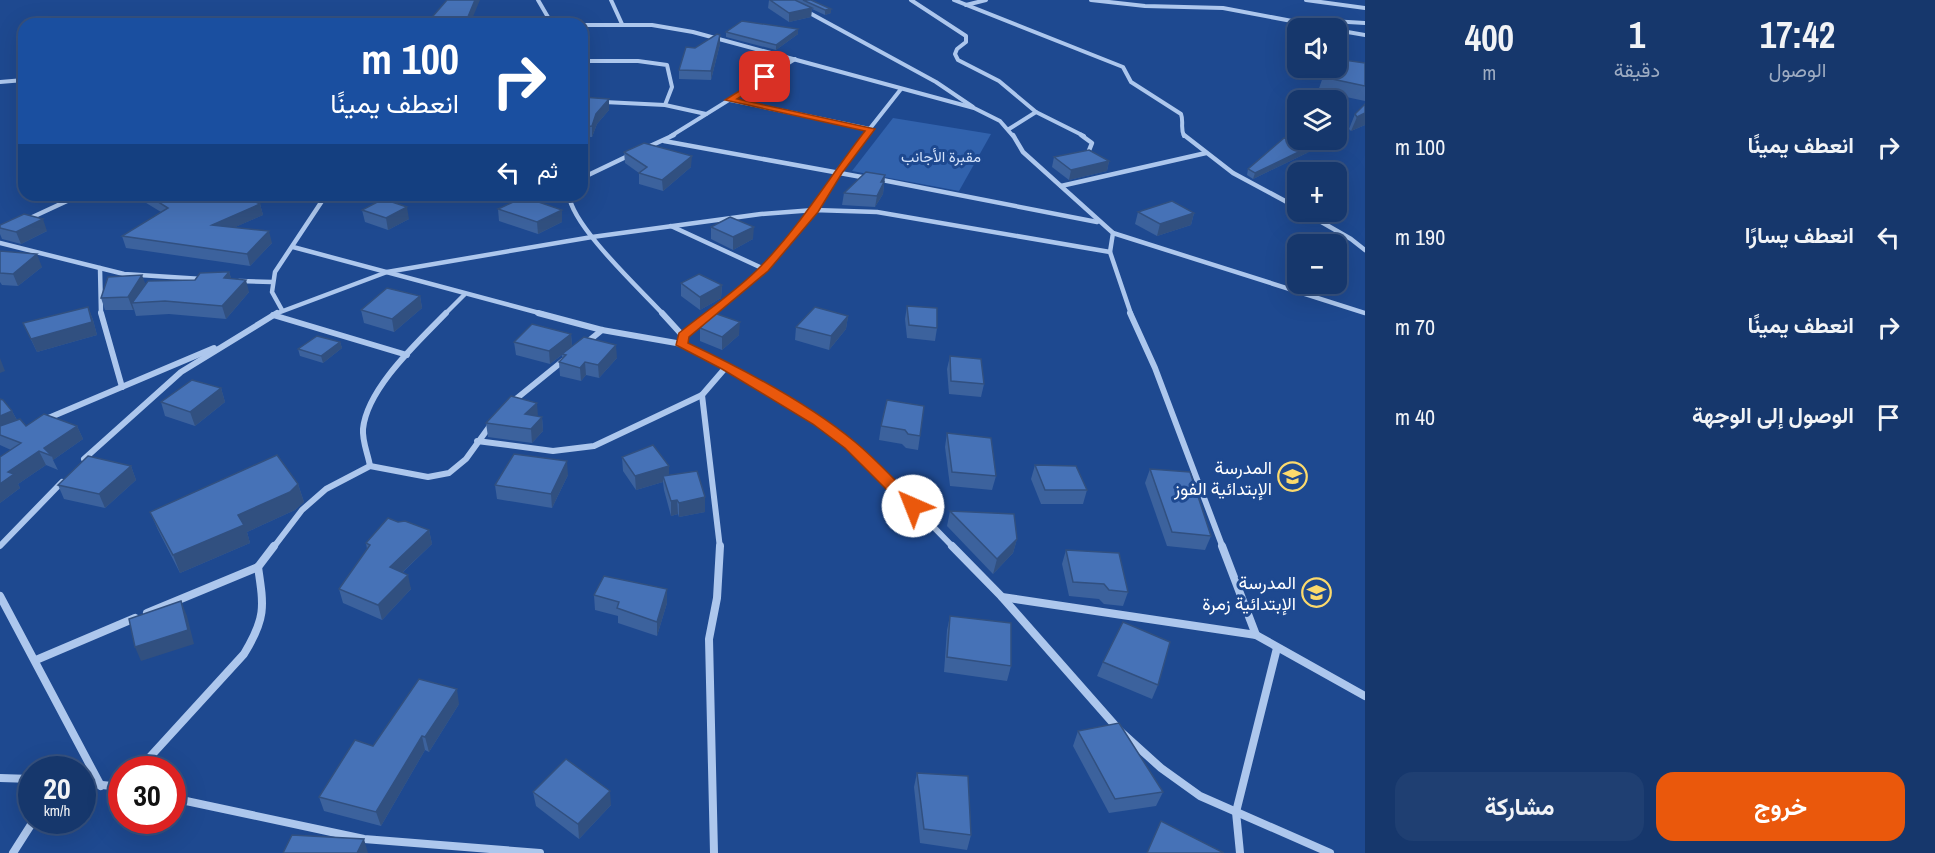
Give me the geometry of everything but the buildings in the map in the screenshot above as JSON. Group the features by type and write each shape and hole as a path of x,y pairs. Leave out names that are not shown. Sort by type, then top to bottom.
{"street":[{"path":"538,0 548,18"},
{"path":"611,0 622,24"},
{"path":"911,0 966,36 966,42 955,54 958,60 999,81 1036,112 1089,139 1092,143 1088,153 1094,158"},
{"path":"954,0 1115,63 1123,68 1131,82 1181,114 1183,119 1181,129 1184,136 1256,187 1287,202"},
{"path":"965,5 986,0"},
{"path":"1091,0 1166,7 1223,8 1287,19"},
{"path":"1306,0 1365,8"},
{"path":"805,10 829,21 870,48 946,88 974,108"},
{"path":"1282,18 1365,23"},
{"path":"588,25 652,25 693,32 988,113 1009,129 1023,152 1113,233 1365,313"},
{"path":"1347,32 1365,35"},
{"path":"645,148 664,141 795,59"},
{"path":"588,61 638,61 667,65 672,87 665,105"},
{"path":"0,82 18,80"},
{"path":"682,345 683,336 764,269 814,210 837,172 901,89"},
{"path":"730,100 870,129"},
{"path":"602,102 665,105 707,114"},
{"path":"1009,129 1036,112"},
{"path":"664,141 1099,222"},
{"path":"588,173 635,152"},
{"path":"1061,186 1206,153"},
{"path":"1112,168 1120,172"},
{"path":"21,222 67,201"},
{"path":"282,310 273,301 272,282 275,272 322,201"},
{"path":"570,201 570,206 592,237 683,336"},
{"path":"78,465 181,372 272,315 387,272 592,237 761,213 814,210 877,212 1110,252"},
{"path":"1321,222 1365,250"},
{"path":"670,226 764,269"},
{"path":"1113,233 1110,252 1127,305 1155,368 1256,635"},
{"path":"0,243 100,268 150,276 205,279"},
{"path":"293,247 464,295 602,330 682,345 727,366 818,421 880,472 1002,597 1120,730 1161,768 1200,796 1330,853"},
{"path":"100,268 97,291 100,314 122,387"},
{"path":"227,280 272,282"},
{"path":"370,466 363,430 369,409 380,388 407,355 464,295"},
{"path":"272,315 407,355"},
{"path":"575,351 602,330"},
{"path":"41,421 231,341"},
{"path":"505,409 566,358"},
{"path":"477,441 554,451 594,446 702,395 727,366"},
{"path":"702,395 721,555 717,598 709,639 714,853"},
{"path":"36,660 258,567 302,510 326,489 370,466 437,478 454,472 497,417"},
{"path":"0,546 70,473"},
{"path":"151,756 244,654 255,637 263,621 264,607 258,567"},
{"path":"0,596 101,786"},
{"path":"1002,597 1256,635 1365,696"},
{"path":"1240,853 1236,812 1277,648"},
{"path":"0,777 18,778"},
{"path":"96,785 108,787"},
{"path":"186,801 364,839 540,853"},
{"path":"13,853 25,834"}],"green space":[{"name":"مقبرة الأجانب","path":"893,118 991,134 959,191 852,171"}],"place":[{"name":"المدرسة الإبتدائية الفوز","path":"1293,477"},
{"name":"المدرسة الإبتدائية زمرة","path":"1317,592"}],"route":[{"path":"765,77 730,100 870,129 837,172 814,210 764,269 683,336 682,345 727,366 818,421 850,445 913,506"}]}
